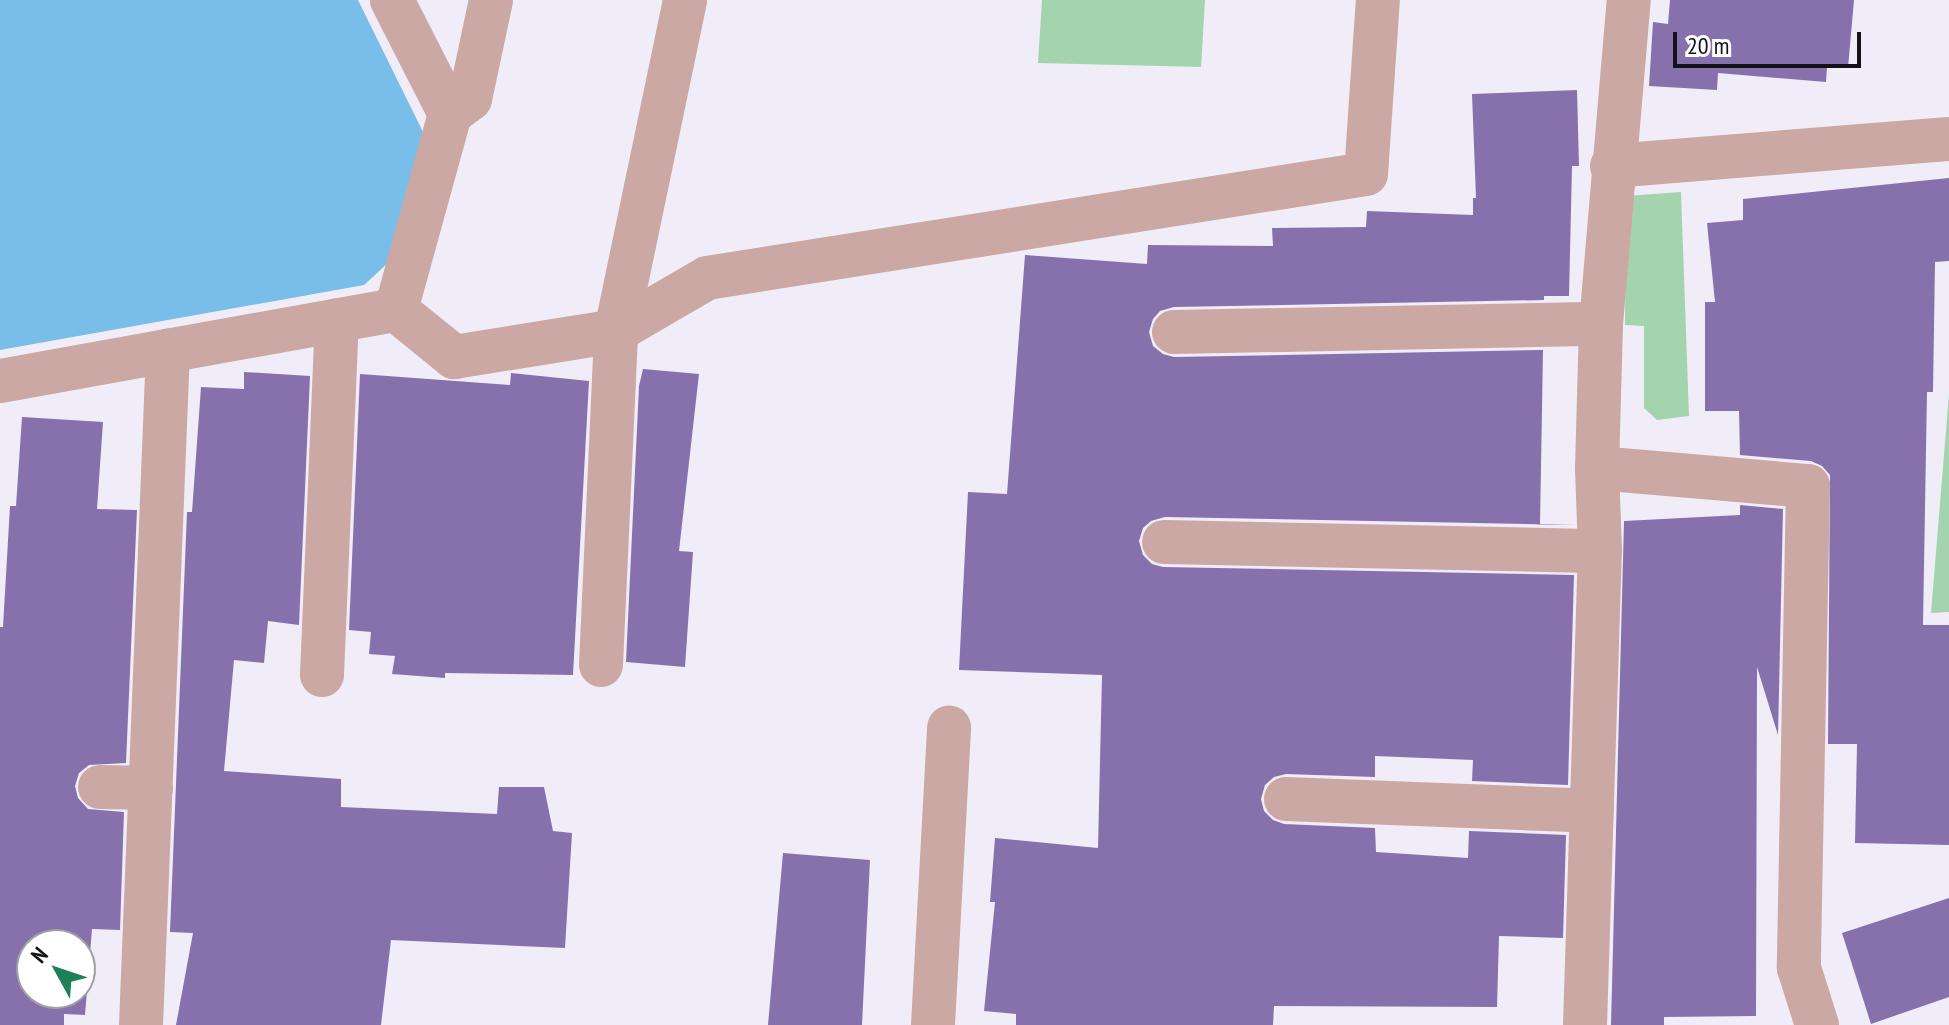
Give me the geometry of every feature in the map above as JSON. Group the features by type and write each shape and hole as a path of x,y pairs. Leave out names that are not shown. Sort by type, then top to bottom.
{"street":[{"path":"392,0 450,114"},
{"path":"396,310 450,114 470,99 491,0"},
{"path":"601,665 616,331 685,0"},
{"path":"0,381 396,310 454,357 616,331 707,278 1366,174 1378,0"},
{"path":"1585,1025 1600,551 1597,468 1601,324 1612,166 1629,0"},
{"path":"1612,166 1949,139"},
{"path":"322,675 337,320"},
{"path":"1174,332 1601,324"},
{"path":"141,1025 168,351"},
{"path":"1597,468 1808,486 1799,968 1817,1025"},
{"path":"1164,542 1600,551"},
{"path":"933,1025 949,727"},
{"path":"100,787 151,788"},
{"path":"1286,799 1592,811"}],"green space":[{"path":"1042,0 1205,0 1201,67 1038,63"},
{"path":"1681,192 1689,416 1657,420 1644,408 1644,326 1625,325 1626,196"},
{"path":"1949,394 1949,612 1931,613"}],"water":[{"path":"0,0 358,0 423,132 389,262 364,285 0,350"}],"building":[{"path":"1670,0 1854,0 1848,68 1827,67 1826,82 1718,73 1717,90 1649,86 1653,22 1668,24"},
{"path":"1577,90 1579,166 1572,166 1569,296 1544,296 1544,300 1174,307 1160,311 1153,319 1149,332 1153,346 1163,354 1174,357 1543,350 1540,524 1165,517 1151,521 1143,528 1139,541 1143,555 1152,564 1163,567 1574,575 1568,785 1472,781 1473,760 1375,756 1375,777 1286,774 1274,777 1265,785 1261,799 1264,811 1273,820 1284,824 1375,828 1376,852 1468,858 1469,831 1566,835 1563,938 1499,936 1497,1007 1274,1006 1273,1025 1016,1025 1016,1014 984,1011 995,902 990,902 995,838 1098,848 1102,675 959,670 968,492 1007,494 1025,255 1147,264 1148,245 1273,246 1272,228 1366,227 1367,211 1473,215 1473,198 1476,198 1472,94"},
{"path":"1949,178 1949,261 1935,262 1933,392 1927,392 1923,625 1949,625 1949,845 1855,843 1857,744 1828,744 1830,475 1822,466 1811,461 1740,455 1739,411 1705,411 1705,302 1715,302 1707,223 1743,220 1743,199"},
{"path":"643,369 699,374 679,551 693,552 685,667 626,662 639,386"},
{"path":"244,372 310,376 299,625 268,621 264,663 234,660 224,771 341,779 341,807 497,814 499,787 544,787 553,831 572,833 565,948 391,940 381,1025 176,1025 193,933 170,932 187,512 192,512 201,387 244,389"},
{"path":"511,373 589,381 573,675 445,673 445,678 392,674 395,656 369,654 371,632 349,630 360,374 510,385"},
{"path":"22,417 103,422 97,509 137,510 126,763 89,765 79,773 75,786 78,798 88,809 124,812 120,930 16,929 16,1009 85,1009 85,1015 64,1014 64,1025 0,1025 0,627 3,627 10,506 16,506"},
{"path":"1740,505 1783,509 1778,735 1757,667 1756,1016 1664,1017 1664,1025 1611,1025 1624,521 1740,515"},
{"path":"783,853 870,860 862,1025 768,1025"},
{"path":"1949,898 1949,997 1871,1024 1842,933"}]}
